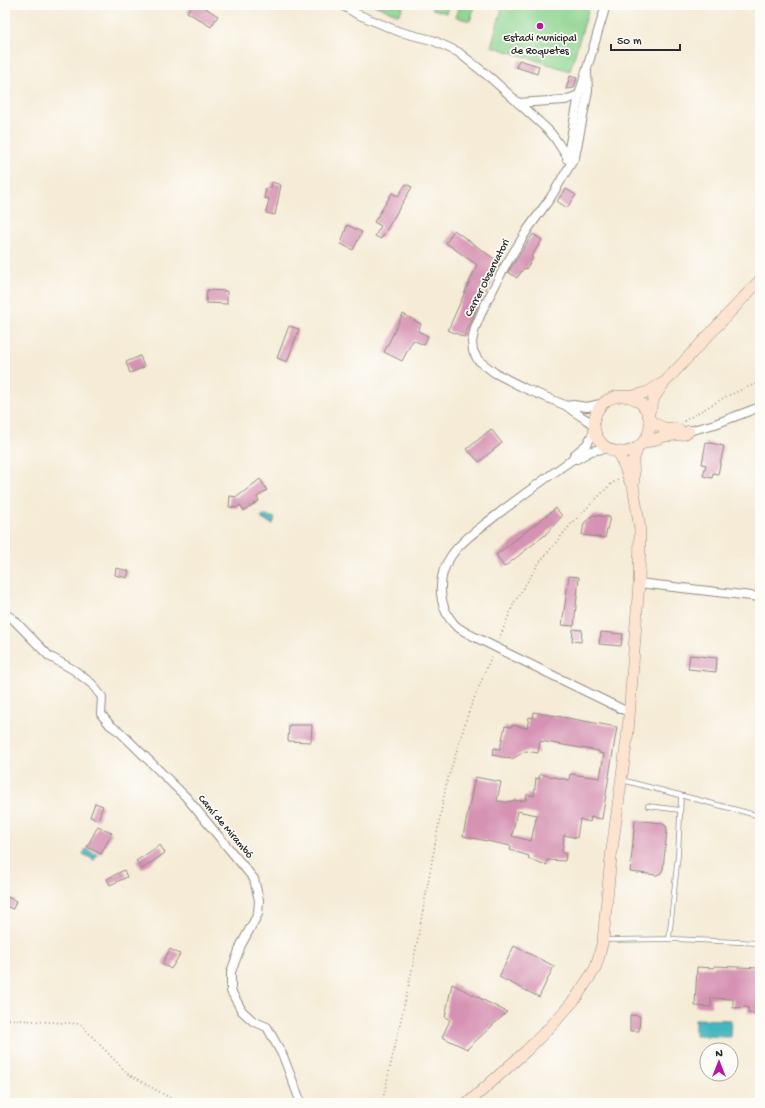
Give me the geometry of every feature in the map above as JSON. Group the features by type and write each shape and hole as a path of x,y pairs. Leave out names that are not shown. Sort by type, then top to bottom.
{"street":[{"path":"342,5 357,14 400,32 432,40 448,47 468,59 535,117 556,138 567,156"},
{"name":"Carrer Observatori","path":"567,406 517,385 495,373 478,360 473,351 472,342 483,309 505,266 528,229 554,192 567,168 567,156 579,95 606,5"},
{"path":"567,168 575,157 588,91 587,72"},
{"path":"518,103 569,99 579,95"},
{"path":"569,99 581,108 578,116 581,125"},
{"path":"556,138 567,142 579,137"},
{"path":"468,1103 526,1051 553,1024 575,999 595,969 603,940 630,713 639,583 640,529 633,485 633,465 640,446 648,434 649,418 655,396 664,383 760,280"},
{"path":"567,406 573,405 587,407 604,403 616,397 629,397 648,392 657,385 664,383"},
{"path":"629,397 643,406 649,418 664,428 715,424 760,407"},
{"path":"573,459 574,455 587,444 595,428 597,413 604,403"},
{"path":"567,406 570,410 578,414 595,428 601,442 612,450 626,469 629,480 633,485"},
{"path":"630,713 477,638 455,625 444,609 441,600 441,580 446,564 452,554 470,536 528,491 573,459 577,459 591,451 628,451 665,436 684,434 686,426"},
{"path":"639,583 760,597"},
{"name":"Camí de Mirambó","path":"5,614 13,619 49,656 74,670 92,684 102,697 101,714 110,725 120,732 186,797 254,879 259,900 258,914 241,945 231,972 231,991 242,1011 253,1021 267,1027 283,1056 301,1103"}],"lane":[{"path":"622,780 760,816"},
{"path":"669,939 678,855 682,796"},
{"path":"648,806 680,810"},
{"path":"603,940 669,939 760,943"}],"path":[{"path":"686,426 727,396 760,382"},
{"path":"499,639 514,603 539,564 572,523 611,484"},
{"path":"382,1103 411,975 446,785 469,711 493,653"},
{"path":"5,1019 80,1024 128,1074 179,1103"}],"green space":[{"path":"374,5 404,5 399,15"},
{"path":"433,5 449,5 446,13 432,9"},
{"path":"460,5 475,5 470,21 456,17"},
{"name":"Estadi Municipal de Roquetes","path":"503,5 590,5 570,71 491,46"}],"water":[{"path":"264,515 275,518 273,524 263,520 261,517"},
{"path":"86,849 97,855 94,860 83,854"},
{"path":"695,1019 731,1020 730,1037 695,1036"}],"building":[{"path":"192,5 201,5 218,16 211,27 187,12"},
{"path":"519,60 539,66 537,74 516,67"},
{"path":"570,76 577,78 574,88 566,89"},
{"path":"272,182 281,185 275,215 266,213 269,199 264,198 266,188 271,188"},
{"path":"406,184 412,187 381,239 375,236 381,226 374,222 392,193 398,196"},
{"path":"566,189 576,195 567,208 557,201"},
{"path":"347,225 362,232 353,250 341,244"},
{"path":"454,230 500,263 493,276 491,275 464,337 448,330 477,265 446,243"},
{"path":"533,234 542,240 531,257 533,258 526,269 524,268 517,278 508,272"},
{"path":"207,290 227,291 227,304 206,303"},
{"path":"403,314 421,324 418,331 428,336 424,345 413,340 402,361 384,352"},
{"path":"289,326 299,329 287,362 277,358"},
{"path":"140,356 144,367 130,373 126,362"},
{"path":"491,429 502,443 479,462 467,449"},
{"path":"706,442 724,446 718,474 713,473 712,478 703,476 706,465 702,464"},
{"path":"260,479 267,490 257,497 259,501 244,511 240,505 236,508 229,507 230,496 237,497"},
{"path":"556,508 562,516 545,535 504,567 496,555"},
{"path":"593,515 610,517 605,538 582,535 584,523"},
{"path":"116,568 129,571 127,578 115,575"},
{"path":"569,576 579,577 574,626 562,625"},
{"path":"573,629 582,630 581,642 572,641"},
{"path":"601,632 623,634 621,646 599,644"},
{"path":"690,655 717,658 716,672 688,669"},
{"path":"534,712 617,727 602,819 591,817 590,822 580,819 577,838 564,835 562,853 566,853 565,861 547,860 547,865 528,859 529,856 510,850 511,846 463,836 475,777 501,782 497,801 506,802 526,800 527,794 534,796 536,778 539,779 540,774 569,780 570,774 600,778 604,754 599,753 599,751 540,741 538,753 526,751 512,759 493,755 494,748 500,749 505,726 511,727 512,725 527,728 529,717 533,718","holes":["517,811 537,815 531,841 512,836"]},
{"path":"289,725 312,725 311,742 288,741"},
{"path":"95,803 103,806 98,820 90,817"},
{"path":"635,820 661,823 666,826 667,830 663,869 661,873 657,875 630,872"},
{"path":"98,826 112,833 101,854 87,847"},
{"path":"160,845 165,853 142,869 136,861"},
{"path":"124,870 127,877 110,885 107,879"},
{"path":"8,897 16,901 13,909 5,906"},
{"path":"514,946 554,966 539,997 499,977"},
{"path":"170,949 180,954 171,969 162,964"},
{"path":"714,966 760,968 760,1014 748,1013 748,1007 733,1008 733,999 711,998 711,1007 695,1006 697,967 714,968"},
{"path":"452,984 507,1012 467,1049 442,1037 450,1020 445,1017"},
{"path":"630,1015 640,1016 639,1031 630,1031"}],"place":[{"name":"Estadi Municipal de Roquetes","path":"540,26"}]}
